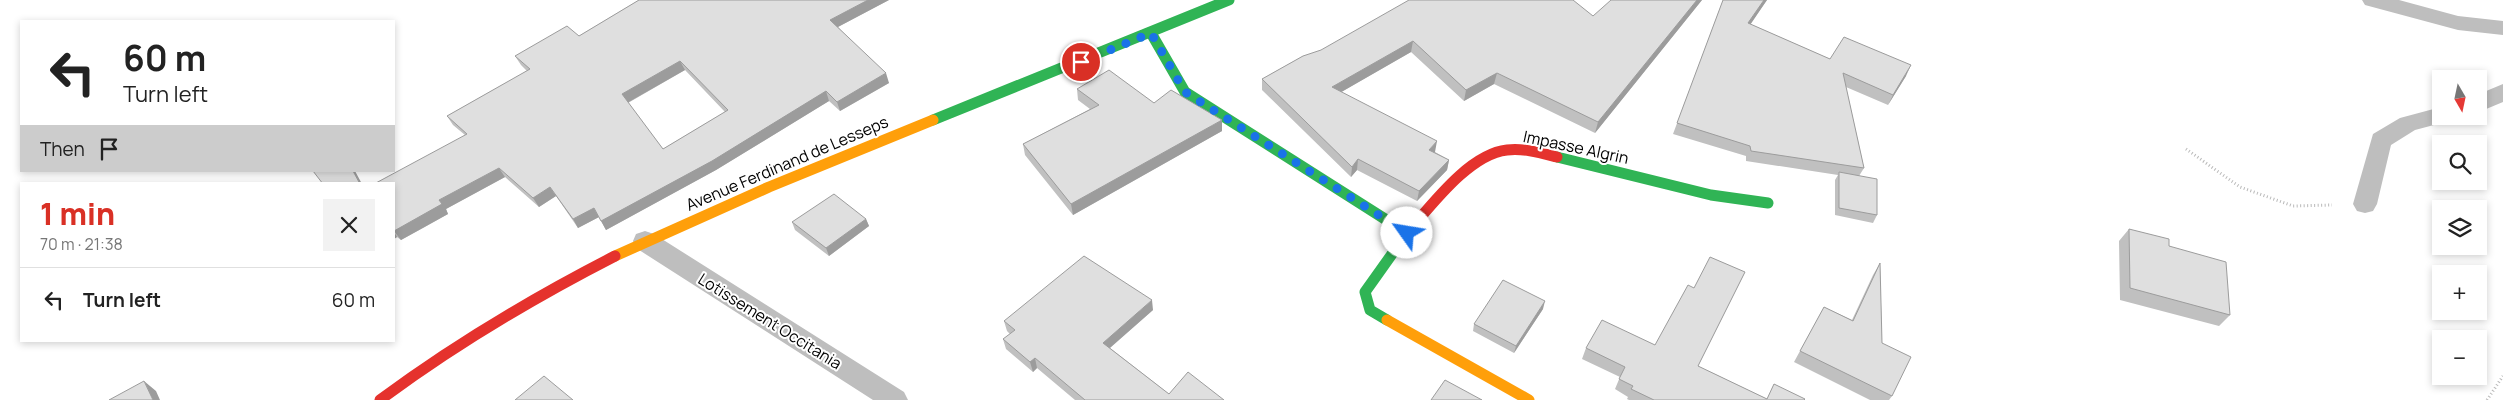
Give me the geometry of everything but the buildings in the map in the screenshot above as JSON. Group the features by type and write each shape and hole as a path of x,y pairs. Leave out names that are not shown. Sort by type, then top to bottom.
{"street":[{"name":"Avenue Ferdinand de Lesseps","path":"380,400 412,374 508,312 645,241 827,162 1229,0"},
{"path":"1151,33 1185,92 1407,233"},
{"name":"Impasse Algrin","path":"1529,400 1370,310 1365,292 1407,233 1471,166 1498,151 1525,149 1711,195 1768,203"}],"lane":[{"path":"2372,0 2458,23 2503,28"},
{"path":"2488,100 2503,92"},
{"path":"2365,204 2381,140 2408,124 2432,117"},
{"name":"Lotissement Occitania","path":"645,241 895,400"}],"path":[{"path":"2186,149 2240,187 2293,206 2365,204"},
{"path":"2487,400 2503,376"}],"traffic: fast":[{"path":"933,120 1229,0"},
{"path":"1151,33 1185,92 1407,233 1365,292 1370,310 1387,320"},
{"path":"1557,157 1711,195 1768,203"}],"traffic: slow":[{"path":"615,256 769,187 933,120"},
{"path":"1387,320 1529,400"}],"traffic: jam":[{"path":"1407,233 1450,186 1475,164 1488,156 1499,151 1514,149 1528,150 1557,157"},
{"path":"380,400 436,360 494,323 554,288 615,256"}],"route":[{"path":"1081,62 1151,33 1185,92 1407,233"}]}
